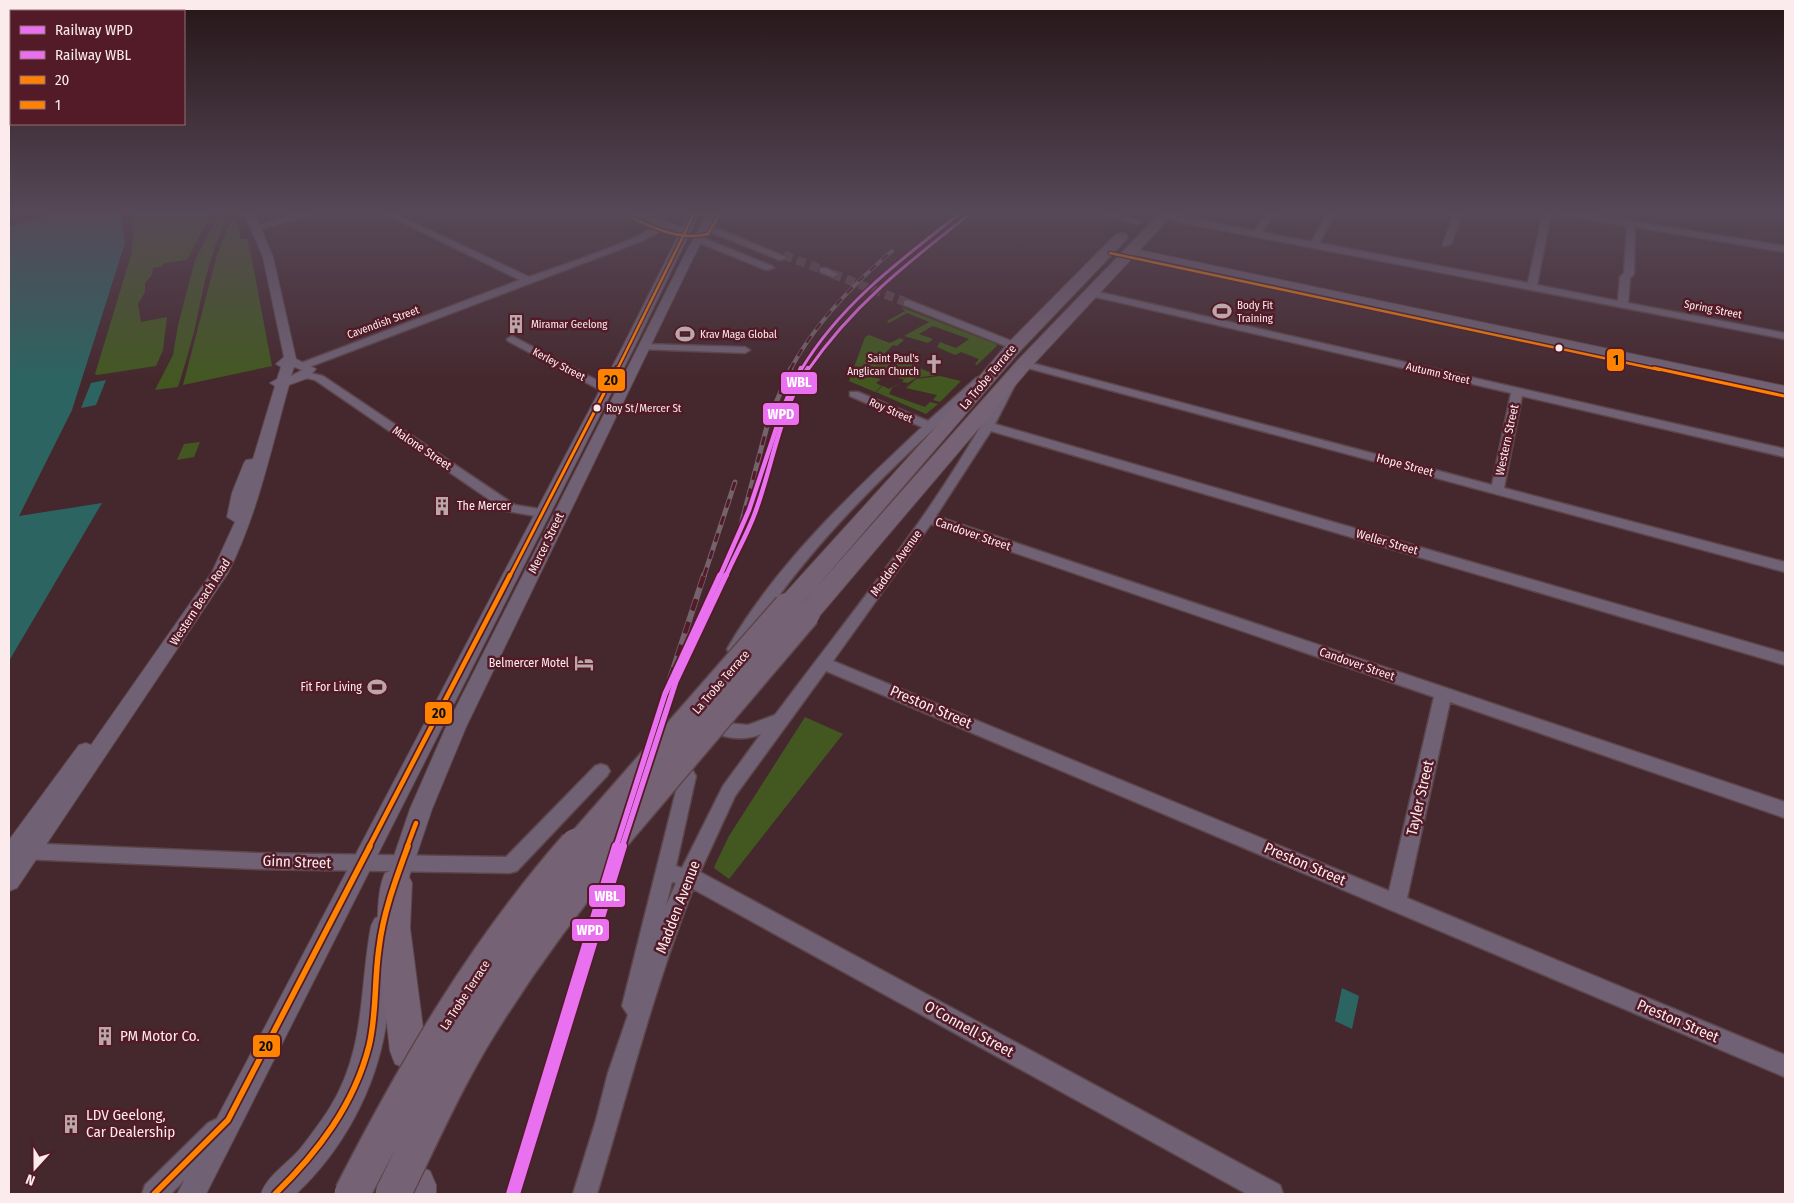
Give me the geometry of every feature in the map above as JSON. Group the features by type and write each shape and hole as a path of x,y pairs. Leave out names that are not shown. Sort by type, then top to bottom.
{"highway":[{"name":"La Trobe Terrace","path":"352,1194 394,1112 441,1030 515,922 562,863 797,610 1018,361 1094,268"},
{"name":"La Trobe Terrace","path":"408,1191 445,1087 480,1026 550,922 585,876 941,433 1090,293 1114,268"},
{"path":"399,873 394,928 408,1051"}],"street":[{"name":"Western Beach Road","path":"9,881 17,853 225,564 254,491 259,463 290,372 289,346 271,268"},
{"path":"502,268 529,281"},
{"name":"Cavendish Street","path":"290,372 563,268"},
{"name":"Mercer Street","path":"275,1194 323,1142 342,1113 358,1079 373,1027 380,942 399,873 421,809 456,726 561,514 636,346 674,268"},
{"path":"1211,268 1785,390"},
{"name":"Spring Street","path":"1434,268 1785,336"},
{"path":"1532,287 1536,268"},
{"path":"1623,305 1625,277 1629,274 1629,268"},
{"path":"821,272 832,276"},
{"name":"Autumn Street","path":"1090,293 1785,453"},
{"name":"Hope Street","path":"906,304 1018,361 1785,567"},
{"name":"Kerley Street","path":"512,339 606,389"},
{"path":"636,346 745,350"},
{"name":"Mercer Street","path":"190,1194 606,389 636,346"},
{"path":"735,649 765,598 794,562 929,426 1018,361"},
{"name":"Madden Avenue","path":"585,1194 617,1082 688,877 729,792 780,719 928,518 988,426 1018,361"},
{"name":"Malone Street","path":"290,372 322,380 511,508 541,513"},
{"name":"Western Street","path":"1496,490 1517,391"},
{"name":"Roy Street","path":"854,394 929,426"},
{"name":"Weller Street","path":"988,426 1785,659"},
{"path":"541,513 561,514"},
{"name":"Candover Street","path":"928,518 1785,810"},
{"name":"Preston Street","path":"823,663 1785,1066"},
{"name":"Tayler Street","path":"1396,902 1443,694"},
{"name":"Madden Avenue","path":"726,730 749,732 780,719"},
{"name":"Ginn Street","path":"17,853 360,864 399,873 425,863 510,865 601,771"},
{"name":"Madden Avenue","path":"617,1082 687,776"},
{"name":"O'Connell Street","path":"664,872 688,877 1271,1194"},
{"path":"154,1194 228,1120"}],"green space":[{"path":"127,268 153,268 152,275 145,283 145,292 138,304 141,322 167,317 163,350 156,366 95,374"},
{"path":"193,268 208,268 193,335 178,387 155,390 173,355 178,325"},
{"path":"214,268 254,268 272,366 183,385"},
{"path":"901,307 997,346 977,365 975,364 979,359 961,352 955,355 937,347 940,342 956,348 969,339 933,326 919,334 933,339 928,343 904,336 929,322 907,313 889,323 887,321 905,311"},
{"path":"869,335 890,343 900,338 904,340 897,346 893,345 881,357 890,361 891,372 887,374 866,365 856,370 866,376 881,379 876,383 882,386 875,392 849,381 865,337"},
{"path":"899,357 919,363 915,366 936,375 916,378 908,383 902,382 904,380 890,374 893,371 892,361"},
{"path":"940,376 961,381 940,402 933,400 937,395 906,388 916,379"},
{"path":"902,382 892,388 889,394 925,407 930,402 938,404 926,414 876,392 883,386 889,389"},
{"path":"200,442 194,457 177,460 184,444"},
{"path":"805,717 843,734 729,879 714,868 715,865 729,836"}],"water":[{"path":"9,268 117,268 72,410 19,516 102,503 9,661"},
{"path":"106,380 96,405 81,408 91,383"},
{"path":"1342,988 1359,996 1352,1029 1335,1021"}],"tunnel":[{"path":"818,268 823,270"},
{"path":"833,274 908,303"}],"railway":[{"path":"791,369 811,336 835,306 873,268"},
{"path":"739,532 769,419 791,369"},
{"path":"704,576 735,482"},
{"path":"670,679 704,575"}],"rail line":[{"name":"WPD","path":"510,1194 659,710 680,657 740,532 791,388 813,350 829,330 864,293 892,268"},
{"name":"WBL","path":"516,1194 654,744 676,681 755,514 789,405 799,382 819,353 863,302 901,268"}],"transit line":[{"name":"20","path":"154,1194 228,1120 629,346 667,268"},
{"name":"1","path":"1181,268 1784,396"},
{"name":"20","path":"275,1194 294,1176 326,1136 340,1115 362,1069 374,1019 378,949 383,924 416,823"}],"place":[{"name":"Body Fit Training","path":"1222,311"},
{"name":"Miramar Geelong","path":"516,324"},
{"name":"Krav Maga Global","path":"685,334"},
{"name":"Saint Paul's Anglican Church","path":"934,364"},
{"name":"Roy St/Mercer St","path":"597,408"},
{"name":"The Mercer","path":"442,506"},
{"name":"Belmercer Motel","path":"584,663"},
{"name":"Fit For Living","path":"377,687"},
{"name":"PM Motor Co.","path":"105,1036"},
{"name":"LDV Geelong, Car Dealership","path":"71,1124"}]}
